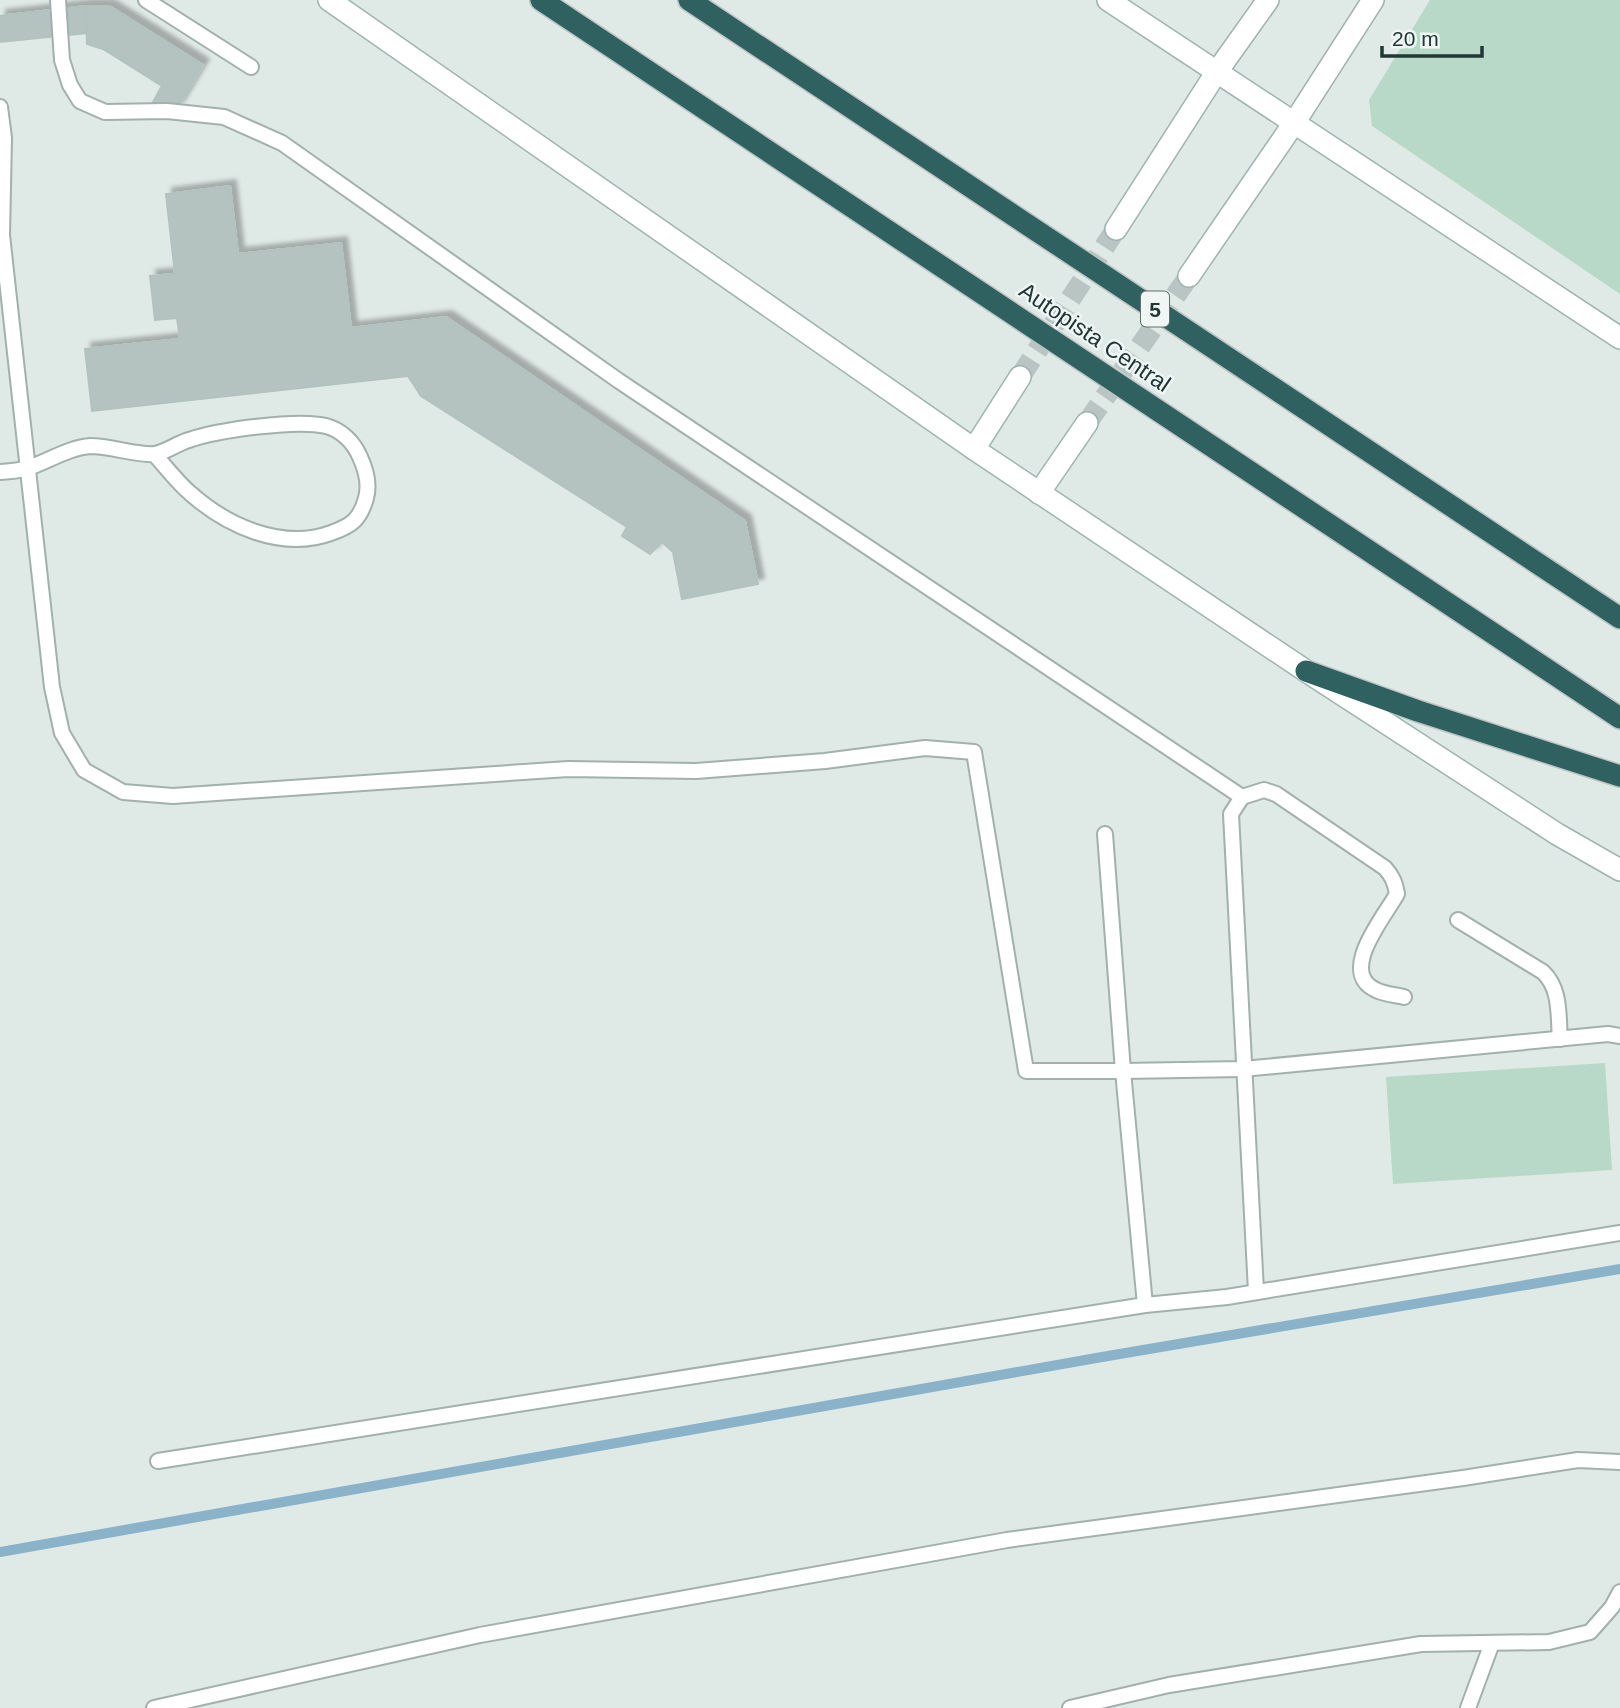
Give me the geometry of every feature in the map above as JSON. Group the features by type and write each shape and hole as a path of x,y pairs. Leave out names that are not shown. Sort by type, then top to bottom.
{"highway":[{"name":"Autopista Central","path":"541,0 1620,718"},
{"name":"5","path":"690,0 1620,618"},
{"path":"1306,671 1418,711 1620,776"}],"street":[{"path":"330,0 1039,493 1557,834 1620,870"},
{"path":"1108,0 1620,338"},
{"path":"1116,229 1216,73 1268,0"},
{"path":"1189,276 1294,123 1373,0"},
{"path":"974,449 1020,377"},
{"path":"1039,493 1087,422"}],"lane":[{"path":"58,0 62,60 70,85 80,101 105,112 167,111 225,117 282,143 619,381 1242,797"},
{"path":"146,0 251,67"},
{"path":"0,107 4,138 2,235 52,687 62,733 84,770 123,792 173,796 568,769 696,771 825,761 926,748 974,752 1026,1071 1243,1069 1560,1038 1608,1034 1620,1036"},
{"path":"0,471 28,469 89,446 154,454 191,439 216,434 286,425 326,426 355,445 369,489 363,510 350,526 317,538 285,539 255,532 220,517 188,492 154,454"},
{"path":"1256,1291 1231,814 1242,797 1264,790 1276,794 1385,868 1391,875 1397,894 1360,957 1363,976 1374,989 1404,997"},
{"path":"1105,834 1123,1071 1145,1305"},
{"path":"1458,920 1543,972 1552,981 1560,1038"},
{"path":"158,1461 1145,1305 1227,1297 1620,1233"},
{"path":"154,1708 480,1635 1007,1540 1578,1460 1620,1462"},
{"path":"1070,1708 1169,1685 1421,1644 1549,1642 1590,1632 1612,1607 1620,1592"},
{"path":"1468,1708 1492,1643"}],"green space":[{"path":"1430,0 1620,0 1620,294 1372,126 1369,100"},
{"path":"1605,1063 1612,1170 1393,1184 1386,1077"}],"building":[{"path":"86,6 109,6 203,65 177,108 166,101 162,107 153,102 162,86 103,49 87,44"},
{"path":"86,6 87,33 0,42 0,16"},
{"path":"230,186 238,254 341,243 351,328 446,317 745,521 758,584 682,599 673,552 662,542 650,554 622,536 627,527 421,396 408,376 92,411 85,349 180,339 177,318 155,320 150,276 175,274 166,194"}],"waterway":[{"path":"0,1552 1102,1357 1620,1269"}],"tunnel":[{"path":"1020,377 1116,229"},
{"path":"1087,423 1189,276"}]}
